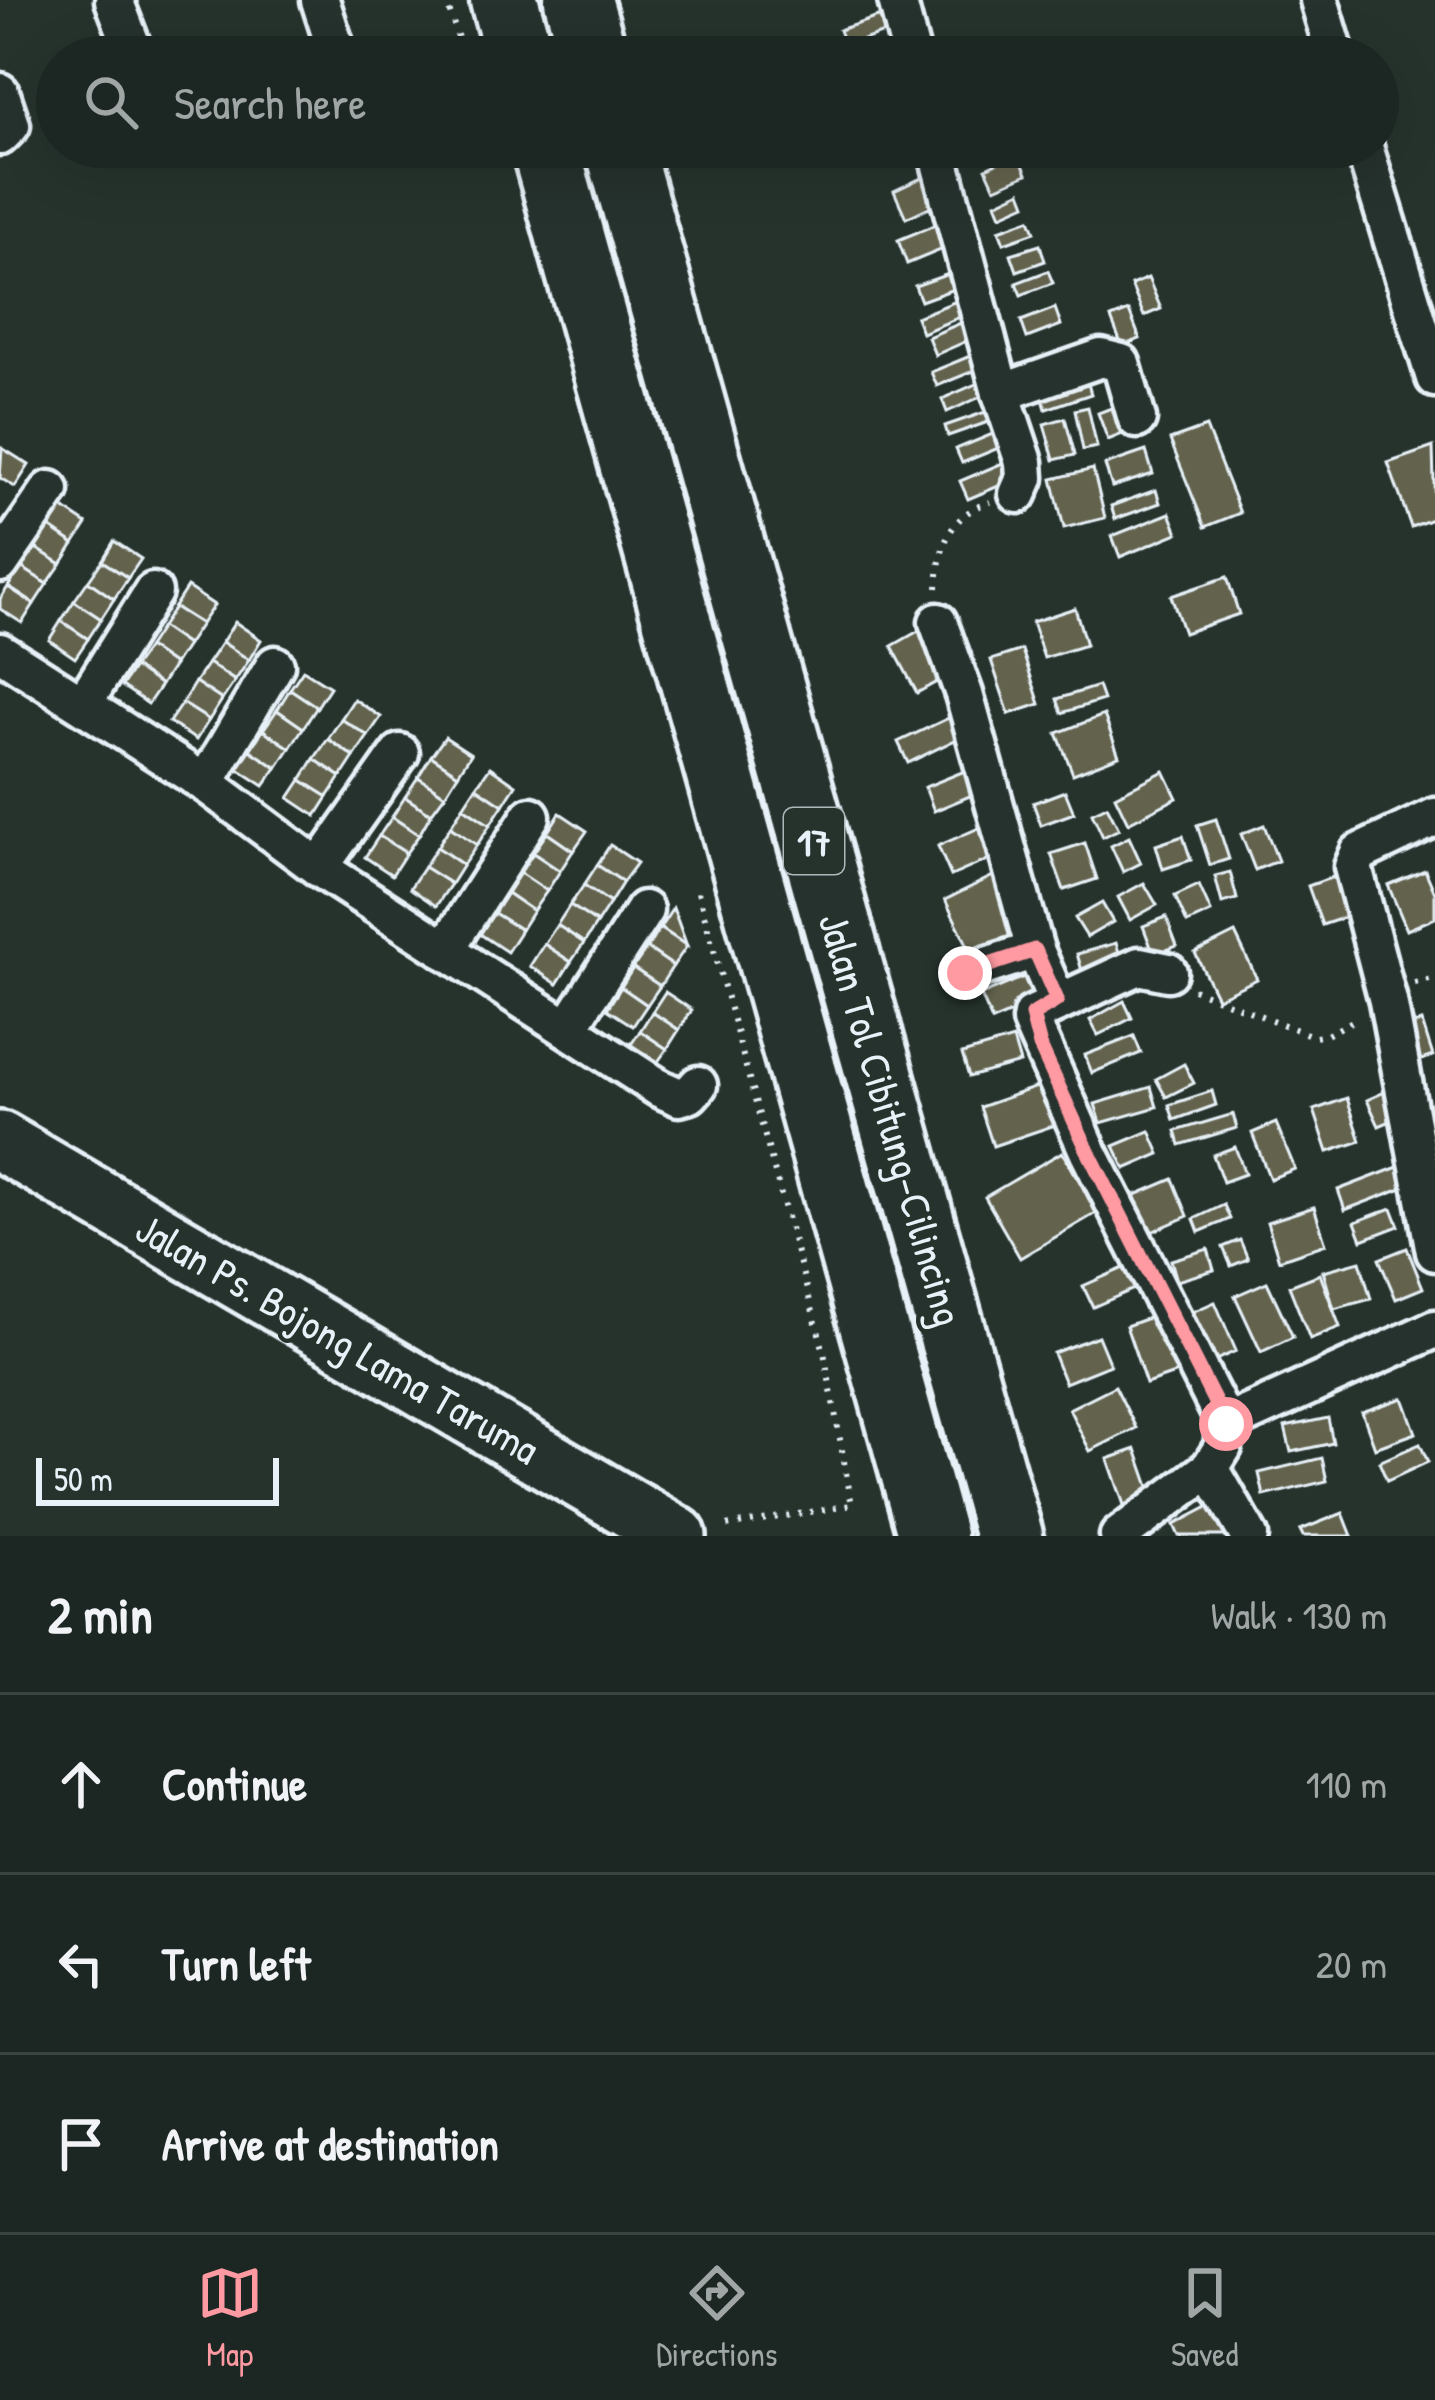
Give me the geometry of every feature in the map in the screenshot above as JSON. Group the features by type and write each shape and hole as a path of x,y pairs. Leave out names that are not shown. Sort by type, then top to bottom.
{"highway":[{"path":"504,0 514,36"},
{"path":"578,0 588,36"},
{"name":"Jalan Tol Cibitung–Cilincing","path":"525,168 932,1536"},
{"name":"Jalan Tol Cibitung–Cilincing","path":"625,168 1009,1536"}],"main road":[{"name":"Jalan Ps. Bojong Lama Taruma","path":"0,1141 676,1536"}],"street":[{"path":"114,0 128,36"},
{"path":"320,0 332,36"},
{"path":"896,0 906,36"},
{"path":"1319,0 1330,36"},
{"path":"0,92 11,125 0,136"},
{"path":"942,168 1024,463 1025,478 1018,494"},
{"path":"1370,168 1435,378"},
{"path":"1001,393 1113,358 1121,363 1136,419"},
{"path":"0,563 50,490"},
{"path":"83,704 153,592"},
{"path":"938,622 964,694 1035,950 1057,1000"},
{"path":"0,652 205,783 320,868 672,1096 686,1096 698,1084"},
{"path":"205,783 274,665"},
{"path":"320,868 400,753"},
{"path":"445,950 531,816"},
{"path":"1435,817 1366,849 1353,860 1388,1001 1435,1252"},
{"path":"569,1028 644,910"},
{"path":"965,973 1035,950"},
{"path":"1119,1536 1210,1468 1223,1448 1226,1424 1089,1153 1040,1046 1032,1015 1139,966 1168,972"},
{"path":"1226,1424 1435,1329"},
{"path":"1210,1468 1249,1536"}],"path":[{"path":"446,0 457,36"},
{"path":"938,622 940,545 968,508 1018,494"},
{"path":"676,1536 852,1505 824,1352 694,877"},
{"path":"1168,972 1197,992 1315,1037 1388,1001"}],"building":[{"path":"887,14 893,30 875,36 841,36 839,30"},
{"path":"986,168 1024,168 1027,174 995,188"},
{"path":"932,173 944,200 906,218 894,191"},
{"path":"1021,191 1026,204 1001,215 996,203"},
{"path":"1030,219 1035,232 1004,243 999,230"},
{"path":"944,221 953,245 907,264 898,240"},
{"path":"1040,245 1045,261 1017,271 1011,254"},
{"path":"957,271 962,286 921,301 915,286"},
{"path":"1048,271 1053,283 1021,295 1016,283"},
{"path":"1148,278 1161,309 1144,316 1131,285"},
{"path":"959,300 965,315 922,333 916,317"},
{"path":"1055,308 1061,325 1027,338 1021,321"},
{"path":"1129,311 1140,339 1122,346 1111,318"},
{"path":"970,319 978,336 935,355 928,337"},
{"path":"975,354 981,368 937,386 931,372"},
{"path":"1086,377 1091,394 1046,409 1041,392"},
{"path":"983,381 989,393 947,412 942,399"},
{"path":"1119,405 1130,431 1108,440 1098,413"},
{"path":"1088,407 1097,447 1083,450 1075,410"},
{"path":"994,409 997,419 948,436 945,426"},
{"path":"1065,418 1075,455 1054,460 1044,424"},
{"path":"1206,427 1240,513 1205,527 1170,440"},
{"path":"1000,431 1006,445 962,463 956,449"},
{"path":"1433,447 1435,518 1411,527 1388,463"},
{"path":"2,448 29,465 15,487 0,478"},
{"path":"1146,451 1153,474 1112,487 1105,465"},
{"path":"1005,462 1013,480 968,499 960,481"},
{"path":"1093,469 1105,518 1064,528 1052,479"},
{"path":"1156,490 1160,503 1115,519 1111,506"},
{"path":"60,506 87,524 74,544 48,526"},
{"path":"1170,513 1178,533 1120,557 1112,536"},
{"path":"48,526 74,544 61,564 34,547"},
{"path":"114,541 141,559 128,578 102,561"},
{"path":"34,547 61,564 47,584 21,567"},
{"path":"102,561 128,578 114,599 88,581"},
{"path":"21,567 47,584 34,604 8,587"},
{"path":"1227,577 1239,614 1184,633 1171,596"},
{"path":"88,581 114,599 101,619 74,601"},
{"path":"8,587 34,604 22,623 0,609"},
{"path":"187,587 214,605 201,624 174,607"},
{"path":"74,601 101,619 88,639 61,621"},
{"path":"174,607 201,624 187,645 161,627"},
{"path":"1075,608 1086,645 1044,658 1032,622"},
{"path":"61,621 88,639 75,658 49,640"},
{"path":"235,622 261,640 249,660 222,642"},
{"path":"929,625 955,672 917,693 892,646"},
{"path":"161,627 187,645 174,665 148,647"},
{"path":"222,642 249,660 235,681 208,663"},
{"path":"148,647 174,665 161,685 134,667"},
{"path":"1022,650 1040,704 1009,714 991,660"},
{"path":"208,663 235,681 222,700 195,682"},
{"path":"134,667 161,685 148,704 122,686"},
{"path":"303,670 330,687 317,707 290,689"},
{"path":"195,682 222,700 209,720 182,703"},
{"path":"1098,686 1103,700 1062,713 1057,699"},
{"path":"290,689 317,707 303,728 277,710"},
{"path":"354,699 381,717 368,736 341,719"},
{"path":"182,703 209,720 196,740 169,722"},
{"path":"277,710 303,728 290,748 263,730"},
{"path":"955,715 965,735 908,763 898,742"},
{"path":"1104,715 1119,756 1073,774 1057,733"},
{"path":"341,719 368,736 354,757 328,739"},
{"path":"263,730 290,748 277,768 250,750"},
{"path":"445,737 471,754 458,774 431,756"},
{"path":"328,739 354,757 341,777 314,759"},
{"path":"250,750 277,768 264,786 238,769"},
{"path":"431,756 458,774 445,795 418,777"},
{"path":"314,759 341,777 328,797 301,780"},
{"path":"490,767 516,785 503,805 476,787"},
{"path":"972,768 982,791 934,811 925,787"},
{"path":"1164,771 1177,798 1128,823 1115,796"},
{"path":"418,777 445,795 431,814 405,797"},
{"path":"301,780 328,797 316,816 289,798"},
{"path":"476,787 503,805 490,825 463,807"},
{"path":"1065,791 1074,813 1041,825 1033,803"},
{"path":"405,797 431,814 419,835 392,817"},
{"path":"1107,806 1119,829 1103,837 1092,813"},
{"path":"463,807 490,825 477,845 450,827"},
{"path":"560,813 587,831 573,851 547,833"},
{"path":"392,817 419,835 406,853 379,836"},
{"path":"1216,819 1229,859 1210,865 1197,825"},
{"path":"988,824 1001,854 951,876 938,846"},
{"path":"1264,825 1278,861 1255,870 1241,834"},
{"path":"450,827 477,845 463,865 437,847"},
{"path":"547,833 573,851 560,871 533,853"},
{"path":"379,836 406,853 392,875 365,857"},
{"path":"1183,836 1191,860 1163,869 1156,845"},
{"path":"1129,837 1141,863 1123,872 1111,846"},
{"path":"1085,843 1097,879 1064,890 1051,854"},
{"path":"610,845 637,863 623,882 597,865"},
{"path":"437,847 463,865 451,884 424,867"},
{"path":"533,853 560,871 547,891 520,873"},
{"path":"597,865 623,882 610,903 584,885"},
{"path":"424,867 451,884 436,906 410,888"},
{"path":"1425,870 1435,893 1435,918 1407,930 1388,885"},
{"path":"1230,872 1237,899 1222,903 1215,876"},
{"path":"520,873 547,891 533,911 507,893"},
{"path":"997,874 1025,930 973,956 945,900"},
{"path":"1336,876 1349,916 1322,925 1308,886"},
{"path":"1144,883 1157,905 1130,920 1118,897"},
{"path":"584,885 610,903 597,923 570,905"},
{"path":"1199,885 1211,912 1187,923 1175,896"},
{"path":"507,893 533,911 521,930 494,913"},
{"path":"1102,903 1113,922 1087,937 1075,918"},
{"path":"570,905 597,923 584,943 557,925"},
{"path":"673,908 687,946 660,928"},
{"path":"494,913 521,930 507,952 480,934"},
{"path":"1166,917 1177,946 1154,955 1143,926"},
{"path":"557,925 584,943 571,962 544,944"},
{"path":"660,928 687,946 673,966 647,948"},
{"path":"1235,933 1257,979 1217,998 1195,953"},
{"path":"1116,943 1122,962 1083,974 1077,954"},
{"path":"544,944 571,962 557,984 530,966"},
{"path":"647,948 673,966 660,986 633,968"},
{"path":"633,968 660,986 647,1005 621,987"},
{"path":"1026,976 1037,1002 992,1021 981,995"},
{"path":"621,987 647,1005 633,1026 607,1009"},
{"path":"665,992 692,1010 679,1030 652,1012"},
{"path":"1124,1001 1132,1018 1098,1035 1090,1020"},
{"path":"652,1012 679,1030 667,1049 640,1031"},
{"path":"1422,1022 1433,1056 1413,1063 1401,1029"},
{"path":"640,1031 667,1049 652,1070 626,1052"},
{"path":"1134,1036 1141,1053 1092,1073 1085,1055"},
{"path":"1013,1039 1020,1063 969,1077 962,1054"},
{"path":"1184,1064 1194,1083 1166,1097 1156,1079"},
{"path":"1051,1082 1064,1122 993,1146 980,1107"},
{"path":"1151,1087 1157,1107 1101,1123 1095,1104"},
{"path":"1212,1091 1216,1105 1174,1120 1169,1105"},
{"path":"1387,1091 1400,1117 1379,1126 1367,1100"},
{"path":"1347,1098 1361,1141 1328,1152 1314,1110"},
{"path":"1233,1114 1237,1128 1180,1145 1176,1131"},
{"path":"1276,1123 1295,1169 1270,1179 1252,1133"},
{"path":"1150,1131 1160,1154 1125,1169 1114,1146"},
{"path":"1235,1147 1245,1174 1223,1182 1213,1155"},
{"path":"1062,1152 1098,1212 1020,1258 985,1197"},
{"path":"1403,1165 1410,1185 1345,1210 1338,1190"},
{"path":"1173,1179 1188,1216 1149,1233 1133,1196"},
{"path":"1224,1205 1230,1219 1199,1232 1194,1219"},
{"path":"1314,1207 1326,1244 1279,1260 1267,1222"},
{"path":"1392,1208 1399,1226 1362,1240 1355,1222"},
{"path":"1240,1240 1248,1259 1231,1266 1223,1247"},
{"path":"1407,1248 1423,1288 1396,1299 1379,1259"},
{"path":"1208,1249 1214,1270 1177,1281 1171,1260"},
{"path":"1360,1261 1371,1299 1334,1309 1323,1271"},
{"path":"1133,1264 1143,1285 1093,1307 1083,1286"},
{"path":"1320,1274 1340,1327 1310,1339 1289,1286"},
{"path":"1267,1282 1293,1337 1261,1352 1235,1296"},
{"path":"1215,1302 1236,1351 1211,1362 1190,1313"},
{"path":"1162,1313 1183,1371 1146,1384 1126,1326"},
{"path":"1098,1336 1110,1365 1065,1383 1053,1353"},
{"path":"1115,1386 1136,1428 1090,1451 1069,1409"},
{"path":"1403,1398 1416,1433 1375,1448 1362,1412"},
{"path":"1328,1418 1333,1443 1291,1452 1285,1427"},
{"path":"1420,1444 1428,1462 1387,1481 1379,1462"},
{"path":"1136,1449 1152,1495 1124,1505 1108,1459"},
{"path":"1322,1458 1327,1481 1264,1496 1259,1473"},
{"path":"1214,1504 1231,1536 1179,1536 1174,1525"},
{"path":"1343,1513 1352,1536 1303,1536 1300,1530"}],"route":[{"path":"965,973 1035,950 1057,1000 1032,1015 1040,1046 1226,1424"}]}
